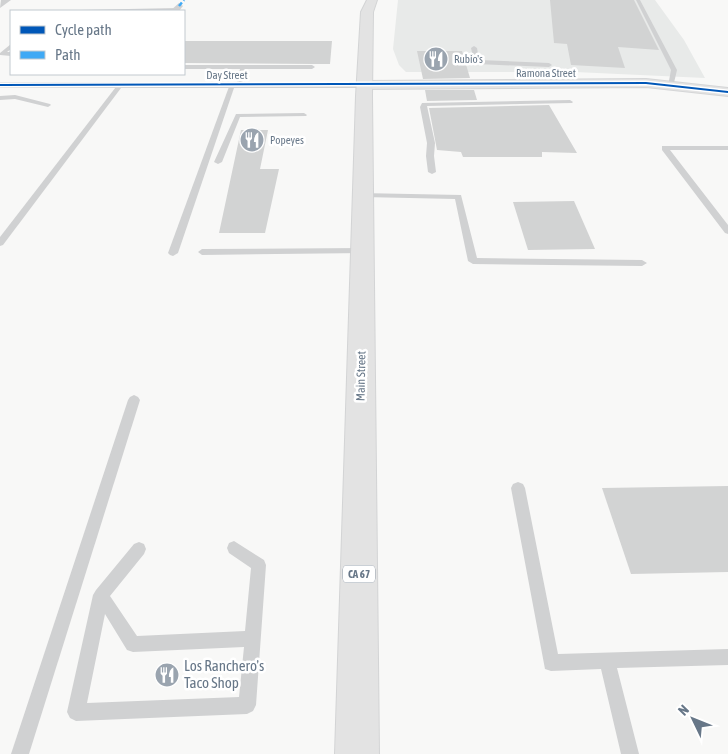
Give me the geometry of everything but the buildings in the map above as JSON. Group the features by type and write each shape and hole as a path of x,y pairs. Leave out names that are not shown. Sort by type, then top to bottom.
{"main road":[{"name":"Main Street","path":"357,754 364,85 367,12 372,0"},
{"name":"Ramona Street","path":"364,85 646,83 728,92"}],"street":[{"path":"0,5 7,0"},
{"path":"121,84 128,75"},
{"name":"Day Street","path":"0,84 364,85"}],"lane":[{"path":"638,0 674,70 671,86"},
{"path":"128,10 176,9"},
{"path":"10,47 2,54 10,54"},
{"path":"474,48 477,62 549,66"},
{"path":"185,67 312,67"},
{"path":"173,253 182,222 243,67"},
{"path":"0,243 121,84"},
{"path":"0,98 15,97 48,105"},
{"path":"432,172 431,143 423,107 424,104 570,102"},
{"path":"218,162 238,115 304,115"},
{"path":"728,148 665,148 728,231"},
{"path":"363,195 458,197 473,261 642,263"},
{"path":"202,252 363,251"},
{"path":"20,754 134,400"},
{"path":"518,488 551,663 728,657"},
{"path":"139,548 101,595 76,712 247,705 259,565 234,548"},
{"path":"101,595 133,644 252,639"},
{"path":"607,660 630,754"}],"shaded area":[{"path":"398,0 655,0 684,40 705,78 575,72 406,72 399,65 393,49"}],"marked path":[{"path":"179,6 184,0"}],"cycle path":[{"path":"0,85 646,83 728,92"}],"place":[{"name":"Rubio's","path":"436,59"},
{"name":"Popeyes","path":"252,140"},
{"name":"Los Ranchero's Taco Shop","path":"167,675"}]}
